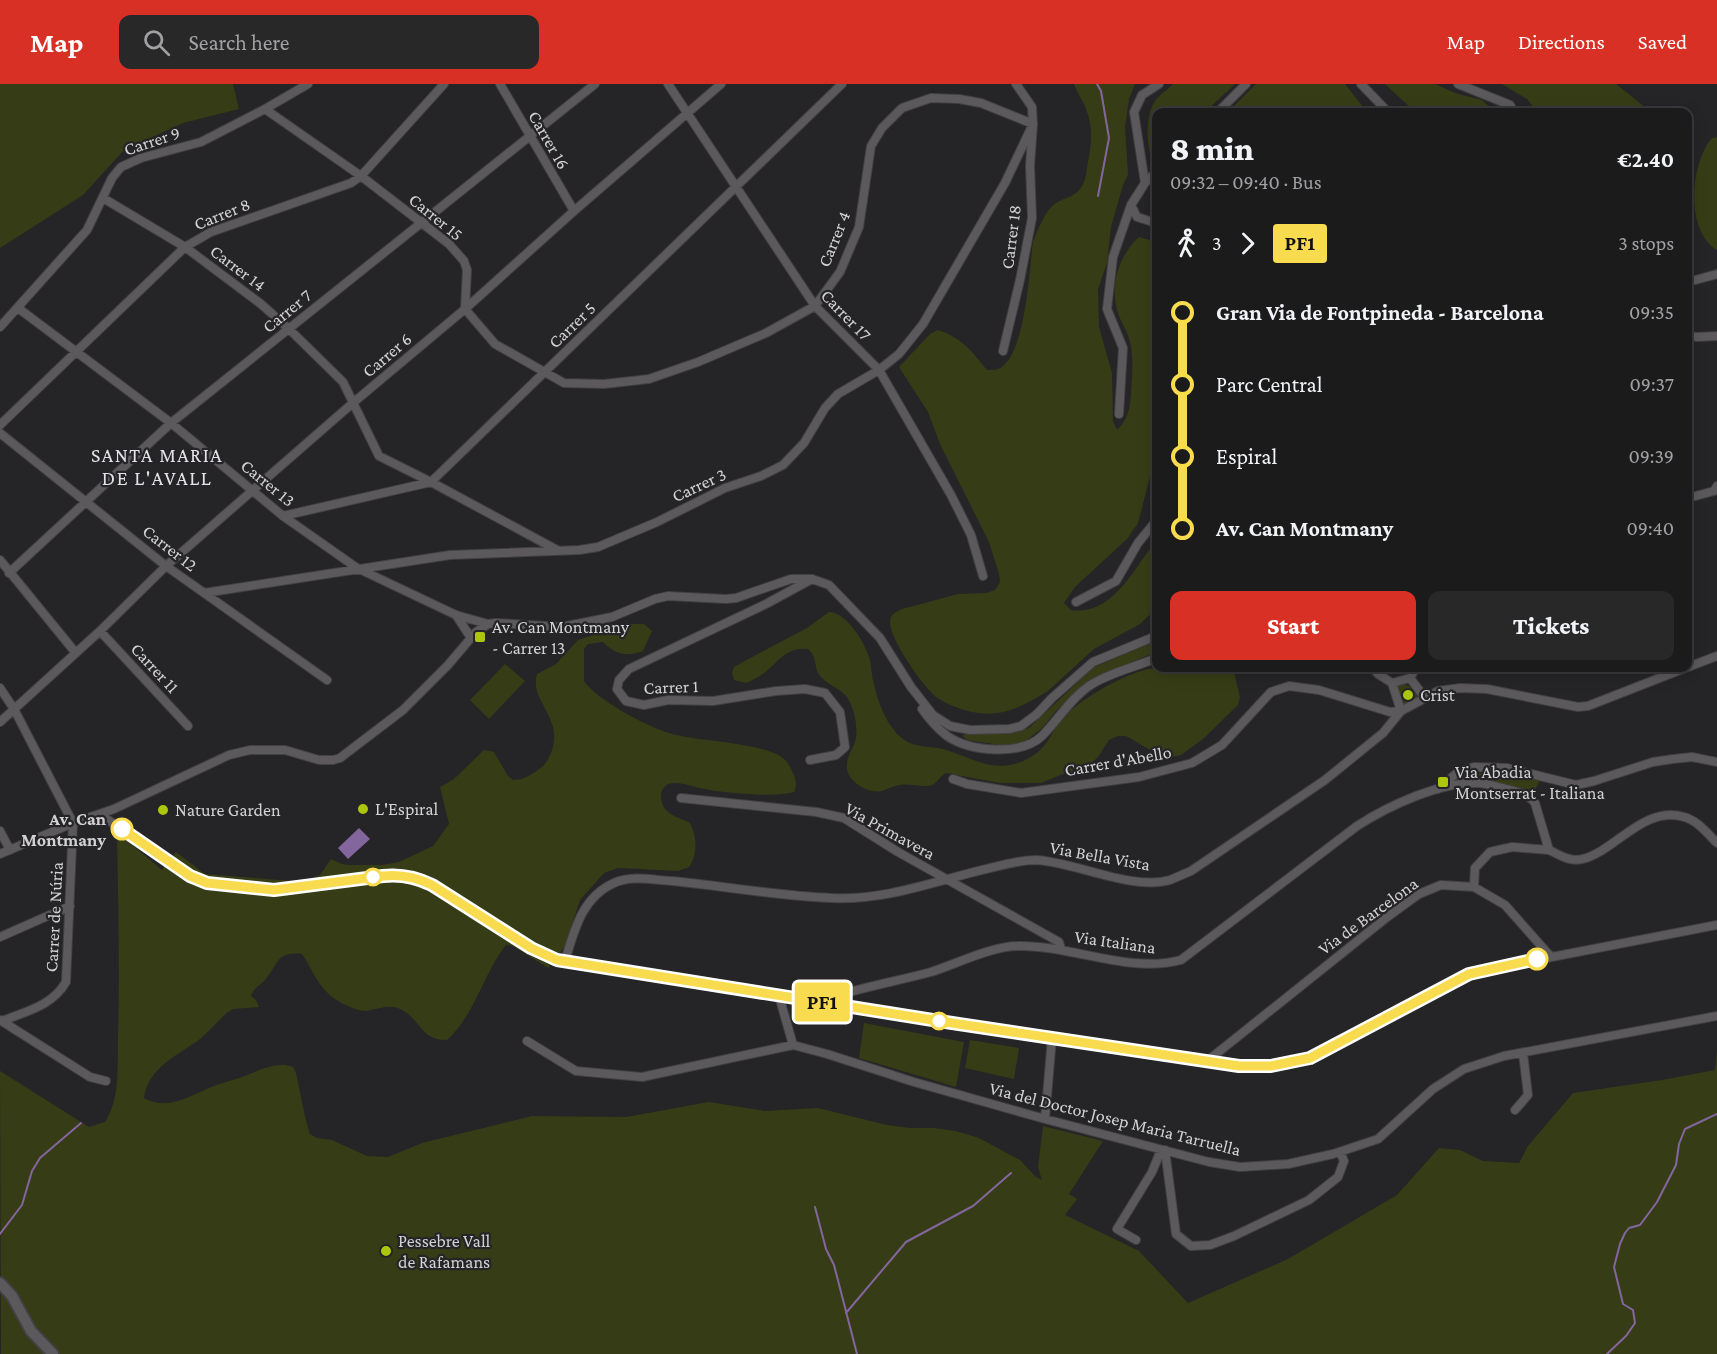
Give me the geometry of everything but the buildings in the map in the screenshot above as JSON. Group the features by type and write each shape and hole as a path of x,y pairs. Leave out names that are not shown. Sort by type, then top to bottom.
{"main road":[{"path":"0,1283 12,1296 31,1331 52,1354"}],"street":[{"name":"Carrer 9","path":"0,327 87,230 112,178 121,167 141,158 201,142 308,84"},
{"name":"Carrer 8","path":"0,425 184,248 211,232 351,183 361,176 444,84"},
{"name":"Carrer 16","path":"500,84 574,211"},
{"name":"Carrer 7","path":"9,573 171,423 594,84"},
{"name":"Carrer 17","path":"668,84 815,306 879,370 951,495 971,535 983,576"},
{"name":"Carrer 6","path":"0,722 100,631 166,566 354,402 465,309 721,84"},
{"name":"Carrer 5","path":"431,482 842,84"},
{"path":"1016,84 1032,107 1033,124"},
{"path":"1144,183 1134,112 1142,95 1159,84"},
{"path":"1222,108 1246,84"},
{"path":"1361,84 1384,108"},
{"path":"1458,84 1510,105 1512,108"},
{"name":"Carrer 4","path":"544,373 564,383 604,384 649,379 698,362 766,333 815,306 840,272 859,227 871,146 882,128 902,108 931,99 959,99 981,103 1033,124"},
{"name":"Carrer 15","path":"265,109 361,176 449,244 464,261 466,270 465,309"},
{"name":"Carrer 18","path":"1004,351 1032,218 1030,166 1033,124"},
{"name":"Carrer 3","path":"204,593 450,555 558,551 598,547 657,522 725,488 761,476 783,465 804,443 825,408 838,394 879,370 899,354 923,324 1005,183 1033,124"},
{"path":"1119,414 1123,348 1107,309 1113,257 1131,205 1144,183 1152,176"},
{"name":"Carrer 14","path":"103,198 184,248 261,304 289,328 343,382 379,456 558,551"},
{"path":"1131,205 1137,217 1152,222"},
{"path":"1692,281 1717,274"},
{"name":"Carrer 13","path":"18,308 171,423 283,516 357,568 456,615 488,624 506,622 562,627 612,617 654,599 668,596 736,598 791,579 812,579"},
{"path":"465,309 495,344 544,373"},
{"path":"1692,337 1717,336"},
{"name":"Carrer 12","path":"0,433 166,566 327,680"},
{"path":"283,516 431,482"},
{"path":"1692,497 1716,491"},
{"path":"1076,602 1116,581 1138,543 1152,526"},
{"path":"0,560 75,652"},
{"path":"812,579 829,585 880,639 911,687 933,715 950,726 970,730 1009,729 1021,726 1093,662 1152,638"},
{"name":"Carrer 1","path":"810,760 836,755 845,747 840,712 825,693 805,690 776,691 714,701 668,700 644,705 626,701 617,690 619,680 628,669 757,608 812,579"},
{"path":"456,615 471,638"},
{"path":"0,854 73,823 100,815 230,755 250,750 285,750 319,760 340,758 403,710 471,638 488,624"},
{"name":"Carrer 11","path":"100,631 188,726"},
{"name":"Via Bella Vista","path":"1692,665 1717,656"},
{"path":"911,687 928,719 947,736 964,744 995,749 1014,749 1029,745 1042,736 1061,711 1088,687 1117,671 1152,659"},
{"path":"1377,672 1384,680 1392,683 1410,678 1414,672"},
{"name":"Via Bella Vista","path":"565,961 574,930 588,903 606,887 627,879 723,885 766,893 832,899 863,898 1015,861 1037,860 1142,882 1168,880 1191,871 1325,780 1383,733 1401,711 1438,691 1460,688 1487,690 1578,707 1588,706 1673,672"},
{"path":"1410,678 1425,698"},
{"path":"1392,683 1401,711"},
{"name":"Carrer d'Abello","path":"953,779 967,784 1021,793 1139,777 1192,762 1222,745 1271,692 1289,686 1319,690 1390,712 1401,711"},
{"path":"0,688 14,710 73,823"},
{"path":"1436,790 1458,772 1474,767 1507,768 1576,785 1594,782 1653,762 1692,757 1717,762"},
{"path":"1436,790 1479,783 1523,793 1535,803 1549,850"},
{"name":"Via Italiana","path":"817,1002 838,994 928,972 1017,946 1156,964 1181,960 1357,826 1380,811 1436,790"},
{"name":"Via Primavera","path":"681,798 816,812 844,818 898,852 1059,942 1061,950"},
{"path":"100,815 190,876 207,883 274,890 399,875 432,885 531,948 548,957 565,961 1206,1062 1255,1067 1285,1065 1304,1060 1469,974 1717,925"},
{"path":"1474,887 1475,868 1490,852 1512,847 1549,850 1572,860 1589,858 1646,820 1665,816 1684,817 1701,827 1717,843"},
{"name":"Carrer de Núria","path":"1,1021 51,1001 66,982 73,823"},
{"path":"0,831 10,850"},
{"name":"Via de Barcelona","path":"1206,1062 1328,963 1419,894 1441,885 1474,887 1505,905 1551,957"},
{"path":"0,937 69,906"},
{"path":"778,996 793,1045"},
{"name":"Via del Doctor Josep Maria Tarruella","path":"527,1041 576,1071 642,1077 793,1045 914,1083 1045,1119 1163,1150 1240,1167 1288,1164 1340,1152 1378,1139 1433,1089 1464,1069 1523,1053 1717,1016"},
{"path":"1,1021 90,1077 106,1082"},
{"path":"1045,1119 1052,1038"},
{"path":"1515,1110 1528,1095 1523,1053"},
{"path":"1163,1150 1176,1234 1191,1246 1210,1245 1234,1236 1309,1200 1338,1177 1344,1161 1340,1152"},
{"path":"1136,1240 1117,1229 1163,1150"}],"green space":[{"path":"0,84 233,84 239,109 183,123 124,150 83,195 0,248"},
{"path":"1074,84 1135,84 1129,99 1125,127 1128,175 1111,227 1107,263 1098,289 1099,327 1112,373 1113,421 1117,430 1124,422 1129,408 1132,361 1129,338 1115,303 1115,282 1121,262 1132,244 1139,237 1152,241 1152,458 1150,477 1138,523 1128,538 1075,587 1064,603 1071,610 1086,610 1099,606 1121,588 1152,547 1152,613 1140,624 1094,649 1048,691 1036,698 1004,712 975,713 952,706 933,694 901,651 891,630 891,617 902,609 958,594 986,593 995,590 1000,582 989,542 940,444 928,412 899,367 930,334 938,330 960,341 987,370 994,370 1004,365 1017,342 1022,325 1033,242 1037,232 1052,206 1078,192 1086,176 1091,131 1085,106"},
{"path":"1173,84 1235,84 1209,108 1152,108 1152,160 1148,122 1152,107"},
{"path":"1256,84 1345,84 1364,108 1232,108"},
{"path":"1385,84 1435,84 1455,93 1482,100 1491,108 1411,108"},
{"path":"1502,84 1616,84 1646,108 1534,108 1527,99"},
{"path":"1717,137 1717,250 1707,241 1700,228 1694,197 1699,164 1712,138"},
{"path":"829,612 842,617 854,628 870,659 874,683 886,718 903,739 912,744 943,749 995,766 1022,762 1030,758 1044,746 1059,722 1077,705 1107,686 1148,669 1152,668 1152,672 1234,672 1240,697 1238,705 1203,739 1181,755 1172,757 1159,755 1126,736 1118,736 1109,740 1098,757 1086,768 1041,783 1000,783 946,773 932,785 895,786 878,792 867,790 848,773 847,761 855,742 854,712 847,697 821,677 808,649 796,649 787,653 762,674 746,683 734,680 732,673 734,667 807,628"},
{"path":"626,624 644,624 652,631 643,651 622,654 612,650 603,642 588,644 584,649 584,681 590,688 623,712 669,733 775,753 791,768 796,781 794,792 774,795 748,794 710,790 680,783 668,784 661,793 664,808 690,823 694,834 696,845 689,867 678,871 618,868 604,873 580,900 565,946 548,968 513,946 506,945 465,1019 447,1040 431,1037 409,1014 398,1008 363,1011 339,1001 320,984 302,954 287,955 278,960 269,975 252,993 251,996 259,1007 233,1009 228,1012 198,1041 169,1060 156,1072 146,1088 144,1098 153,1102 171,1103 263,1069 287,1065 293,1067 296,1073 310,1134 317,1138 332,1140 367,1156 388,1157 422,1143 532,1116 626,1117 709,1102 765,1111 818,1108 887,1125 956,1131 979,1138 1020,1160 1036,1177 1042,1180 1038,1167 1043,1126 1103,1141 1069,1194 1077,1199 1065,1215 1139,1251 1188,1303 1288,1259 1397,1195 1439,1148 1460,1150 1483,1161 1519,1163 1528,1146 1573,1093 1715,1070 1717,1049 1717,1354 1,1354 0,1071 89,1127 105,1122 110,1112 114,1102 118,1069 117,832 162,870 176,852 205,874 292,881 307,880 320,875 331,859 348,865 382,865 399,862 433,846 449,824 440,787 454,779 484,750 494,752 508,776 513,780 527,777 544,765 551,753 554,738 550,719 538,693 537,674 556,664 578,640"},
{"path":"1152,643 1152,654 1082,687 1057,710 1042,728 1021,745 1006,746 968,740 962,736 967,733 1004,734 1029,728 1094,667"},
{"path":"505,664 525,681 489,719 470,700"},
{"path":"1398,684 1411,687 1419,696 1406,705 1399,693"},
{"path":"1499,772 1540,780 1534,792 1489,780 1458,780 1459,775"},
{"path":"864,1023 964,1042 956,1087 859,1058"},
{"path":"970,1040 1019,1048 1014,1079 965,1068"}],"shaded area":[{"path":"359,828 370,839 348,859 338,848"}],"waterway":[{"path":"1097,84 1101,91 1109,138 1098,196"},
{"path":"1607,1354 1626,1336 1635,1323 1633,1310 1623,1304 1614,1267 1625,1233 1629,1228 1640,1225 1657,1202 1676,1165 1679,1144 1685,1129 1717,1114"},
{"path":"0,1234 22,1205 32,1171 40,1158 81,1123"},
{"path":"846,1313 906,1242 973,1206 1011,1173"},
{"path":"815,1207 826,1249 834,1265 857,1354"}],"bus line":[{"name":"PF1","path":"122,829 190,876 207,883 274,890 399,875 424,881 531,948 557,960 1239,1066 1285,1065 1310,1058 1469,974 1537,959"}],"place":[{"name":"Av. Can Montmany - Carrer 13","path":"480,637"},
{"name":"Crist","path":"1408,695"},
{"name":"Via Abadia Montserrat - Italiana","path":"1443,782"},
{"name":"L'Espiral","path":"363,809"},
{"name":"Nature Garden","path":"163,810"},
{"name":"Av. Can Montmany","path":"122,829"},
{"name":"Pessebre Vall de Rafamans","path":"386,1251"}],"district":[{"name":"SANTA MARIA DE L'AVALL","path":"157,466"}]}
